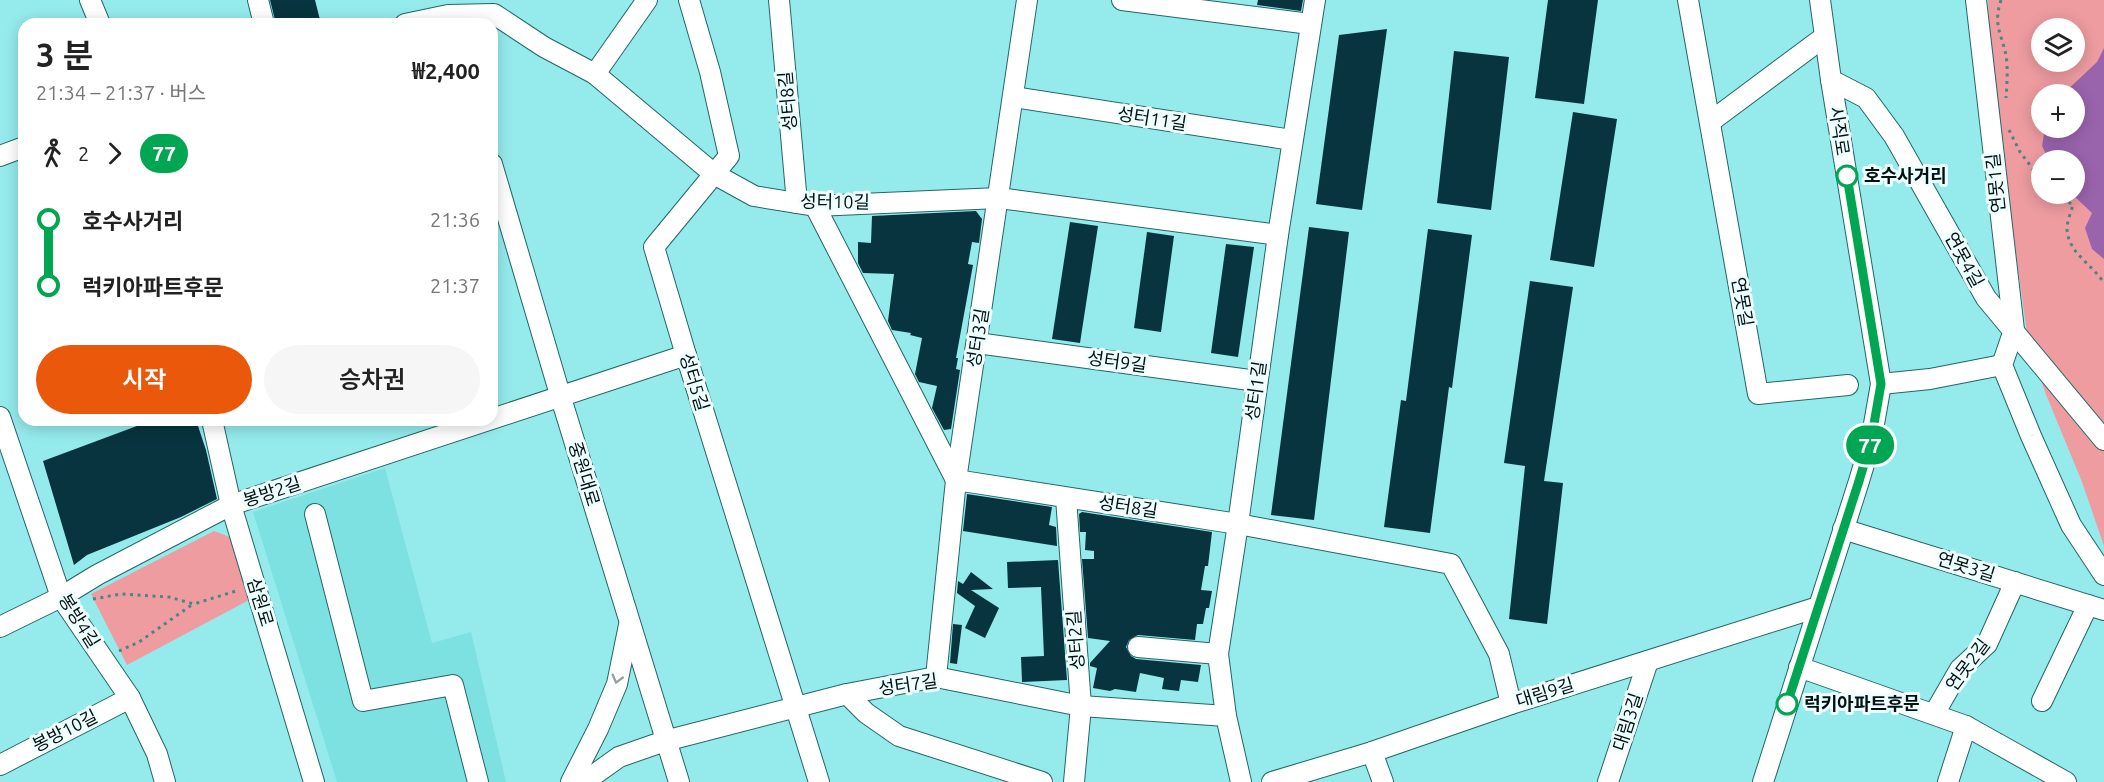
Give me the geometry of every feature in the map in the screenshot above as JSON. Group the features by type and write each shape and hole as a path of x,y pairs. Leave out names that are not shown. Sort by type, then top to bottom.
{"street":[{"path":"90,0 98,18"},
{"path":"258,0 262,18"},
{"path":"595,74 647,0"},
{"name":"성터5길","path":"689,0 710,72 729,156 654,247 819,782"},
{"name":"성터8길","path":"779,0 806,204 956,480 1238,524 1451,564 1499,654 1511,704"},
{"name":"성터3길","path":"936,677 956,480 1027,0"},
{"path":"1122,0 1310,24"},
{"name":"성터1길","path":"1240,782 1226,716 1218,654 1292,140 1315,0"},
{"name":"연못길","path":"1688,0 1758,394 1848,385"},
{"name":"사직로","path":"1763,782 1871,441 1881,384 1824,37 1820,0"},
{"name":"연못1길","path":"1976,0 2014,330 2002,364"},
{"path":"429,18 449,13"},
{"name":"성터10길","path":"449,13 494,14 544,46 595,74 714,174 754,196 806,204 999,198 1278,235"},
{"path":"1710,122 1824,37"},
{"name":"연못4길","path":"1831,80 1866,98 1894,136 1986,298 2104,440"},
{"name":"성터11길","path":"1013,97 1292,140"},
{"path":"0,156 18,149"},
{"name":"중원대로","path":"498,185 679,782"},
{"name":"성터9길","path":"977,343 1257,381"},
{"name":"봉방2길","path":"498,418 686,355"},
{"path":"1881,384 1930,379 2002,364 2071,525 2104,575"},
{"name":"봉방4길","path":"0,417 62,597 130,698 157,754 165,782"},
{"name":"삼원로","path":"213,426 231,505 314,782"},
{"name":"봉방2길","path":"0,627 62,597 97,575 231,505 475,426"},
{"name":"성터2길","path":"1066,498 1081,706 1074,782"},
{"path":"315,514 363,701 453,685 478,782"},
{"name":"연못3길","path":"1844,529 2096,607 2042,701"},
{"name":"연못2길","path":"1934,714 1960,669 1987,644 2014,582"},
{"name":"대림9길","path":"1272,782 1372,752 1511,704 1818,607"},
{"path":"571,782 617,684 629,622"},
{"path":"1138,647 1218,654"},
{"name":"대림3길","path":"1608,782 1648,661"},
{"name":"연못2길","path":"1799,667 1966,726 2066,782"},
{"name":"성터7길","path":"584,782 619,757 665,741 847,694 936,677 1081,706 1226,716"},
{"path":"847,694 866,713 899,736 1042,782"},
{"name":"봉방10길","path":"0,765 130,698"},
{"path":"1948,782 1966,726"},
{"path":"1372,752 1383,782"}],"path":[{"path":"2001,0 1998,10 1998,30 2006,56 2007,87 2004,108"},
{"path":"2007,127 2020,152 2031,166"},
{"path":"2071,204 2067,228 2071,247 2104,283"},
{"path":"119,651 139,642 194,604 243,589"},
{"path":"91,599 121,594 169,597 194,604"}],"shaded area":[{"path":"1988,0 2104,0 2104,546 2028,341 1989,30"},
{"path":"2104,48 2104,259 2092,249 2085,228 2092,213 2083,204 2085,204 2085,150 2044,150 2042,146 2043,138 2085,138 2085,84 2074,84 2097,62"},
{"path":"385,468 432,643 471,632 506,782 337,782 253,512"},
{"path":"214,531 230,537 249,600 127,665 91,594"}],"building":[{"path":"270,0 315,0 320,18 274,18"},
{"path":"1258,0 1303,0 1301,11 1257,5"},
{"path":"1548,0 1598,0 1584,104 1535,98"},
{"path":"1387,29 1362,210 1316,204 1339,35"},
{"path":"1454,51 1509,57 1491,210 1437,203"},
{"path":"1573,112 1617,119 1594,267 1550,260"},
{"path":"976,211 982,219 979,243 972,242 968,264 973,265 956,358 958,358 956,369 960,370 951,429 944,430 932,408 937,386 919,382 915,374 922,338 910,335 911,333 892,330 888,321 894,274 863,273 858,263 858,242 871,243 872,216"},
{"path":"1070,222 1098,226 1080,343 1052,339"},
{"path":"1309,227 1349,232 1314,520 1271,515"},
{"path":"1428,229 1472,235 1430,533 1384,527 1401,400 1406,401"},
{"path":"1147,232 1174,236 1161,332 1134,328"},
{"path":"1226,244 1254,247 1238,357 1211,353"},
{"path":"1530,281 1573,287 1544,481 1563,483 1547,624 1509,619 1525,466 1504,463"},
{"path":"137,426 198,426 217,499 181,517 87,555 74,565 43,461"},
{"path":"967,494 1052,507 1049,525 1056,527 1057,546 963,531"},
{"path":"1082,512 1212,532 1208,566 1205,566 1201,590 1212,591 1203,624 1197,624 1195,640 1138,635 1129,640 1126,647 1131,656 1136,659 1201,665 1198,682 1181,680 1179,691 1162,689 1164,678 1140,673 1136,692 1093,688 1097,668 1090,666 1090,663 1110,641 1088,638 1082,559 1094,559 1094,551 1085,550 1086,532 1080,532 1079,514"},
{"path":"1058,560 1067,680 1022,682 1021,657 1044,656 1041,587 1008,588 1007,562"},
{"path":"971,572 993,589 971,590 999,608 985,638 965,628 975,606 957,593 958,581 963,584"},
{"path":"953,624 962,625 957,664 950,663"}],"bus line":[{"name":"77","path":"1787,704 1871,441 1881,384 1847,176"}],"place":[{"name":"호수사거리","path":"1847,176"},
{"name":"럭키아파트후문","path":"1787,704"}]}
